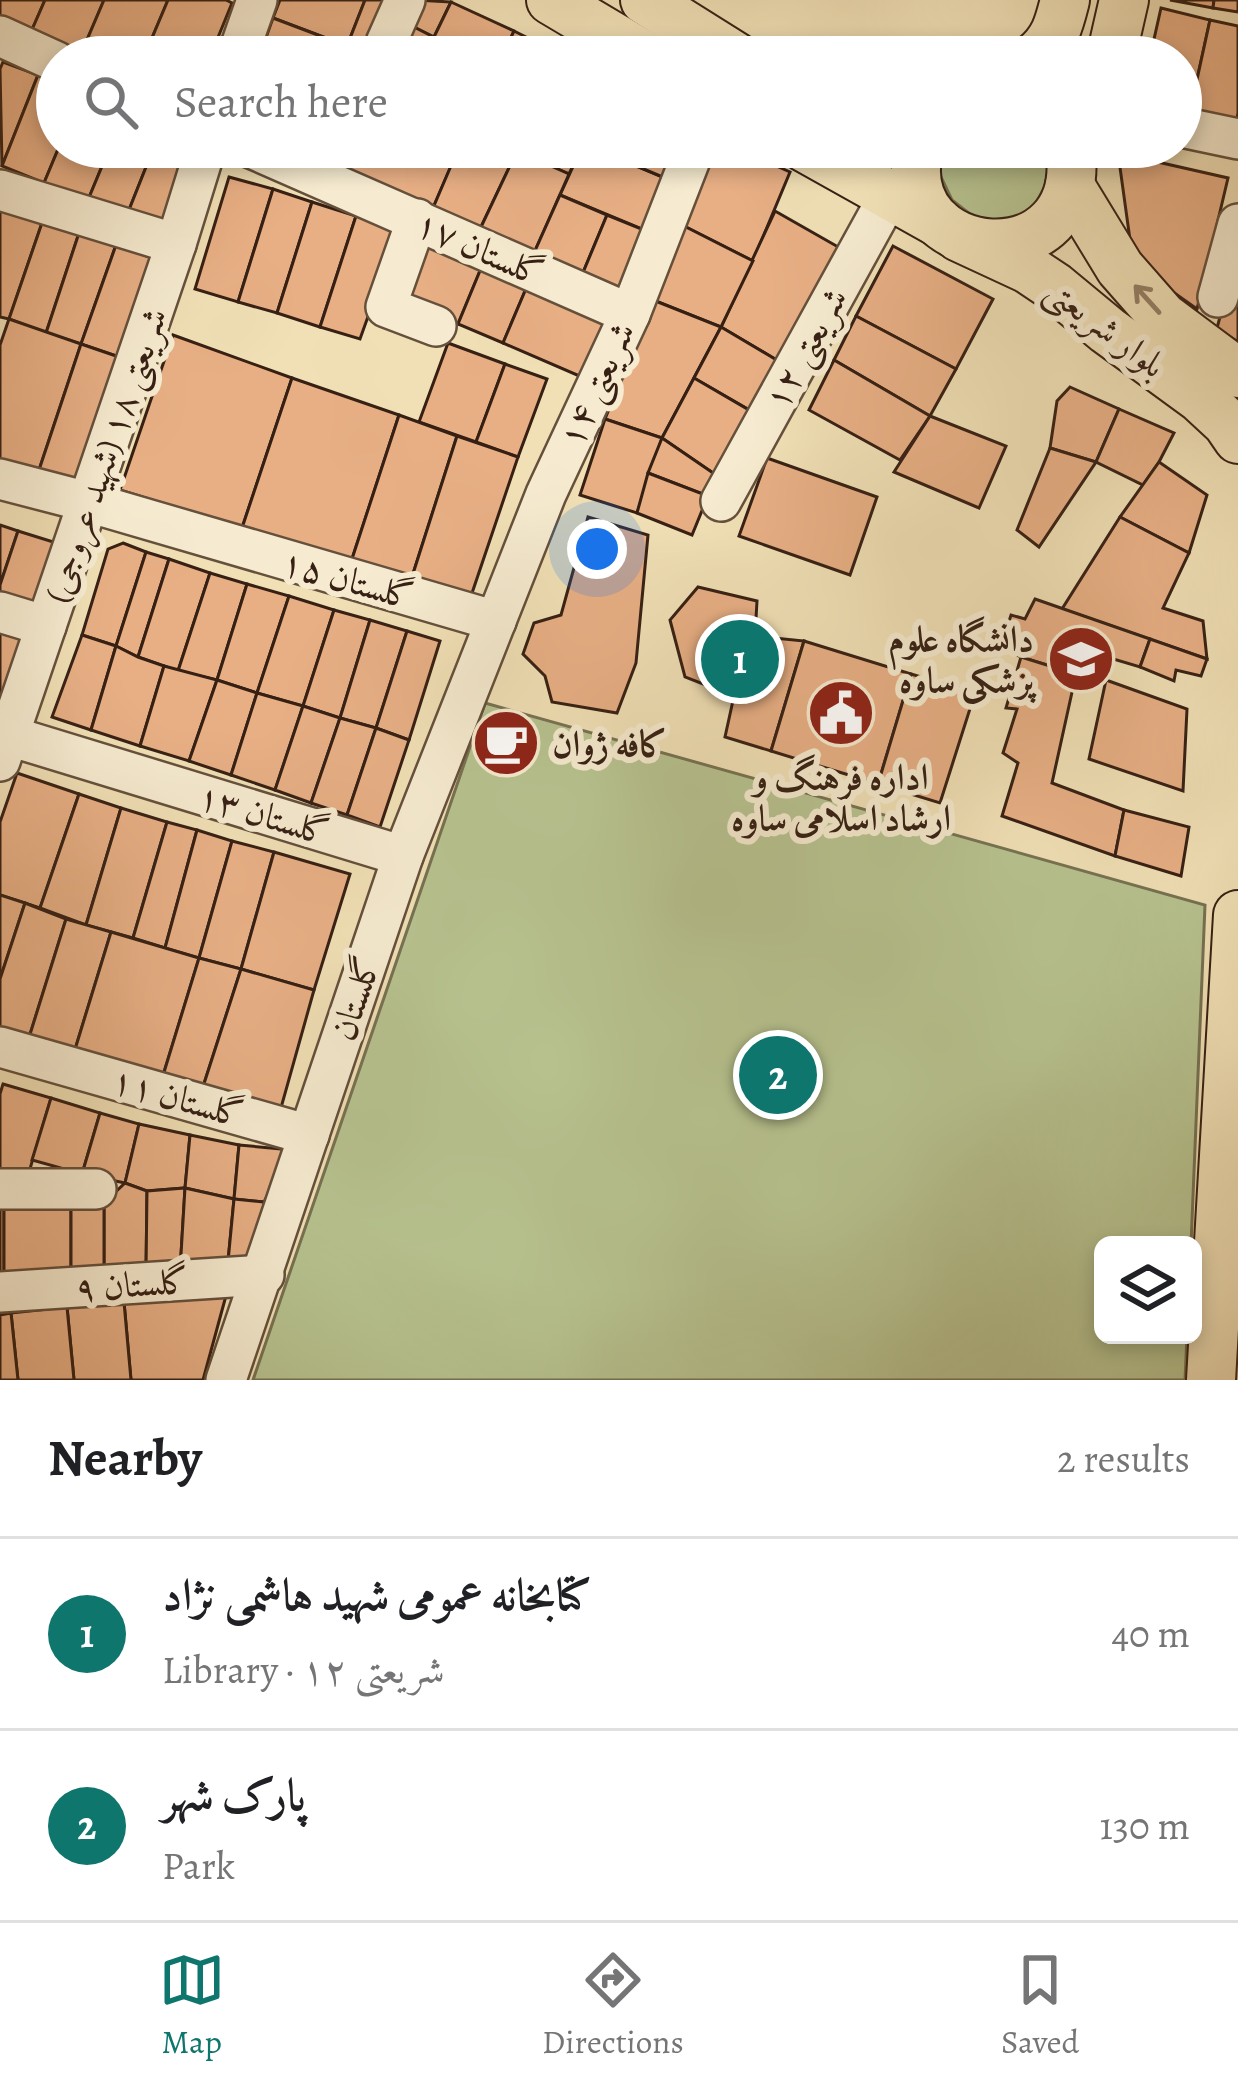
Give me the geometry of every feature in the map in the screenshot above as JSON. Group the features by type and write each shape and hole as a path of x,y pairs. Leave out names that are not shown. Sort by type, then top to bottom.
{"main road":[{"path":"551,0 612,36"},
{"path":"645,0 702,36"},
{"path":"1055,36 1065,0"},
{"path":"1116,36 1124,0"},
{"name":"بلوار شریعتی","path":"842,168 1055,287 1200,398 1238,439"},
{"path":"917,168 924,201 948,229 981,244 1027,238 1046,225 1061,208 1072,168"},
{"path":"1077,168 1112,256 1163,316 1238,373"},
{"path":"1077,307 1072,282 1079,266 1094,256 1112,256"},
{"path":"1211,1380 1238,915"}],"street":[{"path":"244,36 257,0"},
{"path":"389,36 405,0"},
{"path":"0,36 36,52"},
{"path":"1202,131 1238,139"},
{"name":"شریعتی ۱۸ (شهید عروجی)","path":"3,744 200,168"},
{"name":"گلستان ۱۷","path":"299,168 630,314"},
{"name":"شریعتی ۱۴","path":"496,621 546,494 630,314 687,168"},
{"path":"0,190 176,244"},
{"name":"شریعتی ۱۲","path":"721,501 890,194"},
{"path":"417,219 386,307 436,326"},
{"path":"1218,297 1238,224"},
{"name":"گلستان ۱۵","path":"0,479 496,621"},
{"path":"0,612 46,626"},
{"name":"گلستان","path":"226,1380 403,856 496,621"},
{"name":"گلستان ۱۳","path":"3,744 125,772 403,856"},
{"name":"گلستان ۱۱","path":"0,1047 309,1135"},
{"path":"0,1189 96,1189"},
{"name":"گلستان ۹","path":"0,1292 264,1275"}],"green space":[{"path":"940,168 1054,170 1032,210 1003,222 975,218 952,200"},
{"path":"485,703 1205,905 1191,1236 1094,1236 1094,1344 1187,1344 1185,1380 253,1380"}],"building":[{"path":"0,0 45,0 31,32 0,19"},
{"path":"45,0 104,0 89,36 31,32"},
{"path":"104,0 168,0 153,36 89,36"},
{"path":"168,0 232,3 219,36 153,36"},
{"path":"280,0 365,0 351,36 321,36 273,18"},
{"path":"365,0 397,0 382,36 351,36"},
{"path":"415,0 451,2 434,36 404,22"},
{"path":"1170,0 1214,0 1213,8"},
{"path":"1214,0 1238,0 1238,12 1213,8"},
{"path":"451,2 514,31 512,36 434,36"},
{"path":"1161,8 1210,20 1202,57 1202,36 1155,36"},
{"path":"273,18 321,36 267,36"},
{"path":"1210,20 1238,26 1235,128 1202,119 1202,57"},
{"path":"404,22 432,36 397,36"},
{"path":"3,62 36,74 2,166"},
{"path":"36,80 36,168 50,168 44,183 2,166"},
{"path":"50,168 101,168 88,200 44,183"},
{"path":"101,168 146,168 127,215 88,200"},
{"path":"146,168 189,168 164,230 127,215"},
{"path":"336,168 450,168 433,208"},
{"path":"450,168 509,168 481,227 433,208"},
{"path":"509,168 555,168 569,174 534,253 481,227"},
{"path":"572,168 641,168 665,178 644,230 560,195"},
{"path":"641,168 670,168 665,178"},
{"path":"704,168 790,172 753,261 682,225"},
{"path":"1120,168 1184,168 1228,178 1197,309 1156,280 1131,247"},
{"path":"229,177 273,189 238,302 195,289"},
{"path":"273,189 312,202 277,313 238,302"},
{"path":"560,195 607,215 582,275 534,253"},
{"path":"312,202 356,216 320,327 277,313"},
{"path":"0,205 43,220 9,319 0,317"},
{"path":"775,211 840,248 780,362 721,327"},
{"path":"607,215 644,230 619,290 582,275"},
{"path":"356,216 399,230 360,339 320,327"},
{"path":"43,220 79,233 46,333 9,319"},
{"path":"682,225 753,261 721,327 653,300"},
{"path":"79,233 116,245 81,344 46,333"},
{"path":"425,242 482,266 458,324 401,300"},
{"path":"116,245 155,259 122,358 81,344"},
{"path":"893,246 993,299 956,369 856,316"},
{"path":"1238,262 1238,342 1217,328"},
{"path":"482,266 528,284 503,343 458,324"},
{"path":"528,284 610,318 584,378 503,343"},
{"path":"653,300 721,327 662,438 605,419"},
{"path":"856,316 956,369 930,416 834,360"},
{"path":"9,319 81,344 38,473 0,460 0,345"},
{"path":"721,327 780,362 753,412 694,378"},
{"path":"173,335 292,378 242,528 120,490"},
{"path":"448,343 505,364 476,442 419,422"},
{"path":"81,344 122,358 80,486 38,473"},
{"path":"834,360 930,416 900,460 809,410"},
{"path":"505,364 547,379 518,457 476,442"},
{"path":"292,378 399,415 351,562 242,528"},
{"path":"694,378 766,420 716,475 662,438"},
{"path":"1070,387 1119,409 1096,462 1050,448 1057,401"},
{"path":"1119,409 1174,433 1143,485 1096,462"},
{"path":"399,415 457,436 411,580 351,562"},
{"path":"930,416 1006,446 979,508 894,472"},
{"path":"605,419 662,438 637,513 580,495"},
{"path":"457,436 518,457 470,599 411,580"},
{"path":"662,438 716,475 708,496 648,473"},
{"path":"1050,448 1096,462 1039,547 1017,530"},
{"path":"767,458 877,497 850,575 739,536"},
{"path":"1159,462 1207,495 1189,553 1120,517"},
{"path":"648,473 708,496 692,535 637,513"},
{"path":"588,517 648,535 636,663 617,713 552,702 545,676 523,654 534,623 561,615"},
{"path":"1120,517 1189,553 1163,608 1203,621 1207,659 1062,609"},
{"path":"0,525 18,531 0,585"},
{"path":"18,531 63,545 40,615 0,602 0,585"},
{"path":"123,543 146,552 116,646 82,635 108,549"},
{"path":"146,552 169,559 138,657 116,646"},
{"path":"169,559 210,573 178,671 138,657"},
{"path":"210,573 247,584 217,680 178,671"},
{"path":"247,584 289,596 257,693 217,680"},
{"path":"698,587 757,601 755,636 804,641 771,751 725,737 734,696 685,677 670,620"},
{"path":"289,596 334,610 303,706 257,693"},
{"path":"1035,599 1150,639 1140,667 1090,652 1076,674 1001,647 1011,615 1025,619"},
{"path":"334,610 370,620 340,718 303,706"},
{"path":"370,620 407,631 376,728 340,718"},
{"path":"0,622 31,633 0,714"},
{"path":"407,631 440,641 409,740 376,728"},
{"path":"82,635 116,646 91,730 52,717"},
{"path":"1150,639 1207,659 1201,676 1176,670 1174,681 1140,667"},
{"name":"اداره فرهنگ و ارشاد اسلامی ساوه","path":"804,641 911,674 878,784 771,751"},
{"path":"116,646 164,666 140,746 91,730"},
{"path":"1021,657 1076,674 1052,783 1124,810 1115,856 1002,816 1018,763 1003,753 1017,709 1006,708"},
{"path":"164,666 217,680 189,761 140,746"},
{"path":"911,674 975,693 940,803 878,784"},
{"path":"217,680 257,693 231,775 189,761"},
{"path":"1106,680 1187,709 1183,791 1089,759"},
{"path":"257,693 303,706 275,790 231,775"},
{"path":"303,706 340,718 311,803 275,790"},
{"path":"340,718 376,728 347,815 311,803"},
{"path":"376,728 409,740 380,827 347,815"},
{"path":"17,773 79,794 40,908 0,895 0,822"},
{"path":"79,794 121,808 86,925 40,908"},
{"path":"121,808 167,822 133,938 86,925"},
{"path":"1124,810 1189,827 1181,876 1115,856"},
{"path":"167,822 197,830 165,948 133,938"},
{"path":"197,830 232,841 199,958 165,948"},
{"path":"232,841 274,852 241,969 199,958"},
{"path":"274,852 350,874 314,990 241,969"},
{"path":"0,895 25,903 0,979"},
{"path":"25,903 66,919 27,1044 0,1036 0,979"},
{"path":"66,919 111,932 73,1056 27,1044"},
{"path":"111,932 199,958 161,1082 73,1056"},
{"path":"199,958 241,969 201,1093 161,1082"},
{"path":"241,969 314,990 279,1115 201,1093"},
{"path":"3,1084 51,1098 27,1179 0,1171"},
{"path":"51,1098 100,1113 82,1174 32,1160"},
{"path":"100,1113 139,1124 125,1183 82,1174"},
{"path":"139,1124 190,1135 185,1188 147,1191 125,1183"},
{"path":"190,1135 239,1145 234,1199 185,1188"},
{"path":"239,1145 292,1150 264,1202 234,1199"},
{"path":"125,1183 147,1191 146,1271 104,1276 104,1203"},
{"path":"185,1188 180,1271 146,1271 147,1191"},
{"path":"185,1188 234,1199 227,1272 180,1271"},
{"path":"234,1199 264,1202 257,1275 227,1272"},
{"path":"0,1202 4,1202 4,1277 0,1277"},
{"path":"4,1202 71,1203 71,1276 4,1277"},
{"path":"71,1203 104,1203 104,1276 71,1276"},
{"path":"227,1292 203,1380 131,1380 124,1302"},
{"path":"124,1302 131,1380 74,1380 67,1307"},
{"path":"67,1307 74,1380 18,1380 11,1313"},
{"path":"11,1313 18,1380 0,1380 0,1315"}],"place":[{"name":"کتابخانه عمومی شهید هاشمی نژاد","path":"740,659"},
{"name":"دانشگاه علوم پزشکی ساوه","path":"1081,659"},
{"name":"اداره فرهنگ و ارشاد اسلامی ساوه","path":"841,713"},
{"name":"کافه ژوان","path":"506,743"},
{"name":"پارک شهر","path":"778,1075"}]}
